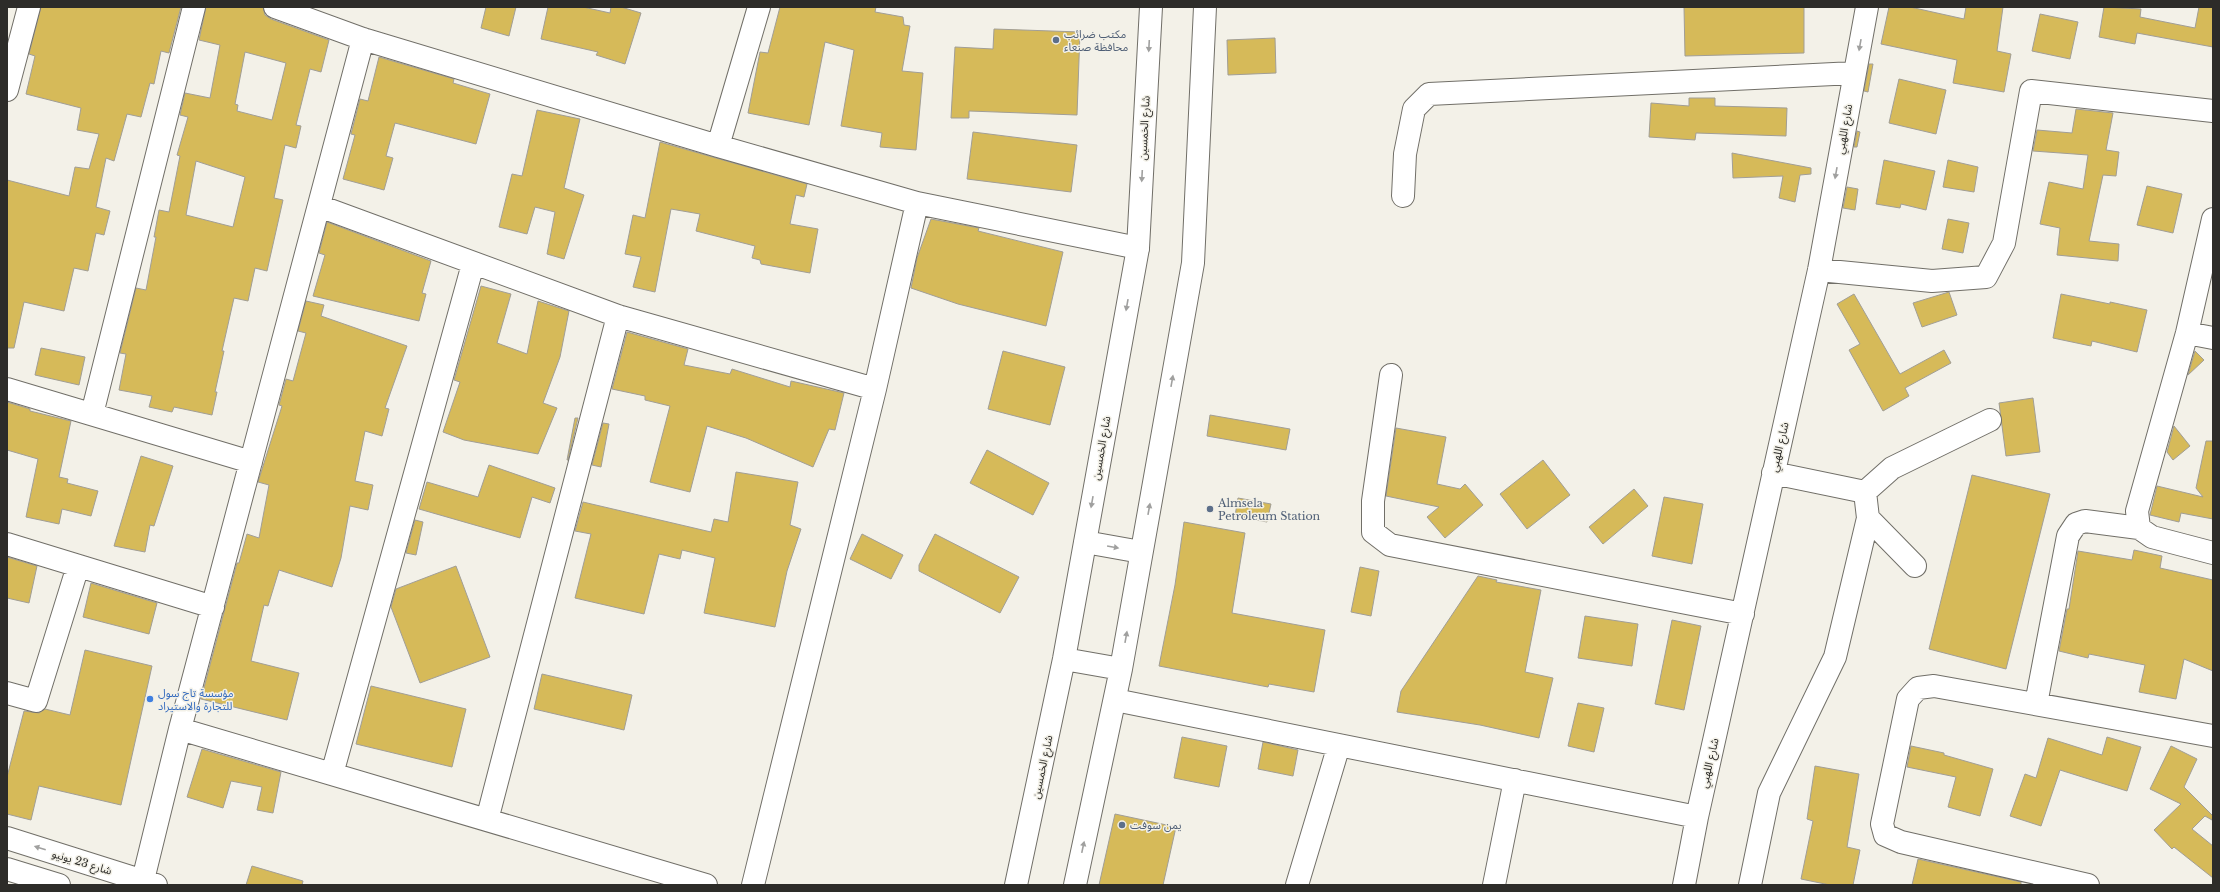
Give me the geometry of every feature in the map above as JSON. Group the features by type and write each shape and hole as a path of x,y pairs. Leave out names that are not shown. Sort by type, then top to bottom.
{"street":[{"path":"7,90 29,7"},
{"path":"92,414 194,7"},
{"path":"275,7 363,39 718,146 917,203 1138,248"},
{"path":"718,146 759,7"},
{"name":"شارع الخمسين","path":"1016,885 1064,659 1138,248 1151,7"},
{"path":"1075,885 1121,669 1193,263 1205,7"},
{"name":"شارع اللهبي","path":"1684,885 1697,817 1819,270 1866,7"},
{"path":"150,883 180,729 363,39"},
{"path":"1403,196 1406,154 1414,109 1429,94 1854,73"},
{"path":"1819,270 1932,281 1986,277 2004,243 2031,91 2213,111"},
{"path":"753,885 875,389 917,203"},
{"path":"319,206 473,264 618,316 875,389"},
{"path":"2139,528 2137,511 2187,333 2213,219"},
{"path":"332,774 473,264"},
{"path":"487,820 618,316"},
{"path":"2187,333 2213,338"},
{"path":"1391,375 1373,501 1373,532 1390,545 1743,614"},
{"path":"7,389 251,462"},
{"path":"1865,492 1892,468 1990,420"},
{"path":"1774,473 1865,492"},
{"path":"1750,885 1770,793 1835,658 1868,518 1865,492"},
{"path":"1868,518 1915,566"},
{"path":"2036,704 2068,536 2076,524 2085,521 2139,528 2152,537 2213,553"},
{"path":"1085,542 1141,552"},
{"path":"7,544 213,606"},
{"path":"7,693 36,701 78,566"},
{"path":"1064,659 1121,669"},
{"path":"2088,885 1901,842 1885,835 1882,824 1908,699 1918,688 1934,686 2213,736"},
{"path":"1115,700 1697,817"},
{"path":"180,729 706,885"},
{"path":"1297,885 1338,745"},
{"path":"1494,885 1515,780"},
{"name":"شارع 23 يونيو","path":"7,838 150,883"},
{"path":"7,869 59,885"}],"building":[{"path":"41,7 181,7 169,53 161,51 154,84 150,83 141,117 127,114 114,161 106,158 96,207 110,211 104,235 96,233 88,271 74,268 64,311 24,302 14,348 7,348 7,180 69,196 75,167 89,169 99,134 77,130 81,108 26,94 35,56 29,54"},
{"path":"206,7 263,7 265,15 271,19 329,40 321,72 310,69 296,125 301,126 296,148 285,145 274,198 283,200 267,271 255,268 248,301 234,298 222,351 224,351 215,392 217,392 212,415 174,407 172,412 149,407 152,396 119,390 126,354 120,353 136,288 146,290 156,237 154,237 159,210 169,212 180,156 177,155 188,117 180,115 185,93 210,98 220,45 199,40","holes":["245,52 286,63 272,120 237,111 238,105 235,104","196,161 245,177 233,227 186,215"]},
{"path":"486,7 516,7 509,36 481,28"},
{"path":"548,7 583,7 610,13 611,7 621,7 641,13 625,64 596,55 598,52 541,39"},
{"path":"780,7 876,7 875,12 903,17 904,25 910,26 902,71 923,73 916,150 880,147 882,133 841,126 854,50 825,42 809,125 748,113 760,52 768,53"},
{"path":"1684,7 1804,7 1804,53 1685,56"},
{"path":"1889,7 1910,7 1964,19 1966,7 2003,7 1997,51 2011,54 2004,92 1953,83 1957,60 1881,44"},
{"path":"2104,7 2141,9 2140,17 2195,28 2199,7 2213,7 2213,47 2137,33 2135,44 2099,37"},
{"path":"2040,14 2078,22 2070,59 2032,51"},
{"path":"994,29 1080,32 1077,115 969,111 969,118 951,118 955,47 993,49"},
{"path":"1275,38 1276,73 1228,75 1227,40"},
{"path":"379,57 454,79 453,83 490,94 476,144 395,123 386,156 393,158 384,190 343,179 355,135 351,134 360,99 368,101"},
{"path":"1869,64 1873,64 1868,92 1864,91"},
{"path":"1899,79 1946,90 1936,134 1889,123"},
{"path":"1689,98 1715,98 1715,106 1787,108 1786,136 1696,133 1695,140 1649,137 1651,103 1689,106"},
{"path":"2076,109 2113,113 2106,150 2119,152 2116,176 2103,175 2089,241 2119,244 2118,261 2057,255 2060,228 2040,224 2049,182 2083,189 2088,155 2033,151 2037,130 2072,133"},
{"path":"537,110 580,119 564,188 584,195 564,259 547,254 555,212 535,207 527,234 499,227 512,174 522,176"},
{"path":"1857,131 1860,132 1857,147 1854,147"},
{"path":"973,132 1077,145 1071,192 967,179"},
{"path":"660,142 807,184 804,197 796,195 790,224 818,229 810,273 761,264 760,260 752,258 755,246 696,231 700,214 671,209 655,292 633,287 641,257 625,254 633,215 645,218"},
{"path":"1732,153 1811,168 1811,174 1800,175 1795,202 1779,198 1783,176 1733,178"},
{"path":"1884,160 1935,171 1926,210 1901,204 1900,208 1876,204"},
{"path":"1948,160 1978,167 1974,192 1943,187"},
{"path":"2147,186 2182,194 2173,233 2137,225"},
{"path":"1847,187 1858,189 1855,210 1843,208"},
{"path":"931,219 979,228 978,231 1063,252 1046,326 958,304 911,288 917,258"},
{"path":"1948,219 1969,223 1963,253 1942,249"},
{"path":"327,222 431,261 422,293 426,294 419,321 313,296 325,255 319,253"},
{"path":"481,286 511,294 497,343 527,354 538,301 569,311 560,357 543,403 557,408 538,454 464,440 443,432 460,382 454,380"},
{"path":"1949,292 1957,315 1922,327 1913,303"},
{"path":"1854,294 1900,374 1944,350 1951,363 1905,388 1909,396 1883,411 1849,350 1860,344 1837,304"},
{"path":"2061,294 2147,310 2137,352 2092,341 2091,346 2053,338"},
{"path":"306,301 324,305 321,316 407,346 385,408 389,409 382,436 365,431 355,481 373,485 368,510 350,506 341,558 332,587 279,570 268,606 264,605 251,661 299,673 287,720 201,699 237,563 239,563 247,534 259,538 269,485 258,482 282,406 279,405 286,379 293,381 306,333 298,331"},
{"path":"627,332 688,349 684,365 730,374 732,369 790,387 791,381 844,393 835,430 829,429 813,467 746,438 707,426 690,492 650,482 670,406 645,400 645,396 612,389"},
{"path":"41,348 85,357 79,385 35,375"},
{"path":"1003,351 1065,367 1050,425 988,409"},
{"path":"2195,351 2204,360 2188,375"},
{"path":"2033,398 2040,452 2006,456 1999,403"},
{"path":"7,402 30,409 30,411 71,421 59,477 68,479 67,483 98,491 91,516 62,509 59,524 26,517 38,459 7,450"},
{"path":"1210,415 1290,429 1286,450 1207,436"},
{"path":"575,418 578,418 567,460"},
{"path":"603,423 609,424 601,467 592,465"},
{"path":"2174,426 2190,446 2173,460 2167,452"},
{"path":"1396,428 1446,437 1437,484 1460,489 1465,484 1483,505 1445,538 1427,517 1439,507 1386,496"},
{"path":"2206,441 2213,441 2213,519 2181,513 2179,522 2150,515 2157,486 2203,497 2196,488"},
{"path":"987,450 1049,483 1033,515 970,483"},
{"path":"141,456 173,466 154,526 150,525 145,552 114,546"},
{"path":"1543,460 1570,495 1527,529 1500,494"},
{"path":"489,465 555,488 550,503 532,497 520,538 419,509 427,482 478,497"},
{"path":"736,472 798,482 790,525 801,529 787,571 775,627 704,613 715,558 682,550 680,559 659,554 644,614 575,598 591,534 575,531 583,502 711,532 714,519 728,522"},
{"path":"1972,475 2050,494 2006,669 1929,649"},
{"path":"1634,489 1648,506 1603,544 1589,527"},
{"path":"1664,497 1703,504 1692,564 1652,556"},
{"path":"1238,498 1271,504 1267,522 1235,516"},
{"path":"415,520 423,522 416,555 406,553"},
{"path":"1184,522 1245,533 1232,613 1325,630 1314,692 1269,684 1268,687 1159,666 1175,585"},
{"path":"862,534 903,555 891,579 850,559"},
{"path":"935,534 1019,577 1000,613 919,571 919,565"},
{"path":"2134,550 2162,556 2160,568 2213,580 2213,671 2184,659 2176,699 2139,692 2145,665 2089,654 2088,658 2059,651 2067,609 2069,609 2078,551 2132,560"},
{"path":"7,557 37,566 29,603 7,598"},
{"path":"456,566 490,657 420,683 391,607 396,589"},
{"path":"1360,567 1379,571 1371,616 1351,612"},
{"path":"1478,576 1497,580 1496,582 1541,590 1525,672 1553,678 1539,738 1480,725 1397,712 1401,691"},
{"path":"91,583 157,603 149,634 83,617"},
{"path":"1585,616 1638,624 1632,666 1578,658"},
{"path":"1672,620 1701,626 1684,710 1655,704"},
{"path":"85,650 152,666 121,805 39,786 31,820 7,814 7,777 24,711 39,713 45,709 70,715"},
{"path":"542,674 632,695 624,730 534,709"},
{"path":"371,686 466,709 452,767 356,744"},
{"path":"1578,703 1604,708 1594,752 1568,746"},
{"path":"1182,737 1227,746 1219,787 1174,778"},
{"path":"2107,737 2141,747 2127,791 2060,770 2041,826 2010,816 2025,774 2036,778 2048,738 2102,755"},
{"path":"1263,742 1298,750 1293,776 1258,769"},
{"path":"1911,746 1944,753 1944,755 1993,769 1980,816 1948,807 1956,777 1907,767"},
{"path":"2171,746 2197,759 2184,787 2213,816 2212,820 2205,816 2192,829 2213,846 2213,878 2174,847 2172,849 2154,830 2181,804 2150,789"},
{"path":"202,749 281,772 273,813 257,810 262,787 231,781 223,808 187,797"},
{"path":"1815,766 1859,774 1847,847 1860,850 1853,885 1830,885 1801,879 1813,821 1807,819"},
{"path":"1115,814 1176,827 1163,885 1099,885"},
{"path":"1918,859 2021,882 2021,885 1912,885"},
{"path":"252,866 303,881 302,885 246,885"}],"place":[{"name":"مكتب ضرائب محافظة صنعاء","path":"1056,40"},
{"name":"Almsela Petroleum Station","path":"1210,509"},
{"name":"مؤسسة تاج سول للتجارة والاستيراد","path":"150,699"},
{"name":"يمن سوفت","path":"1122,825"}]}
